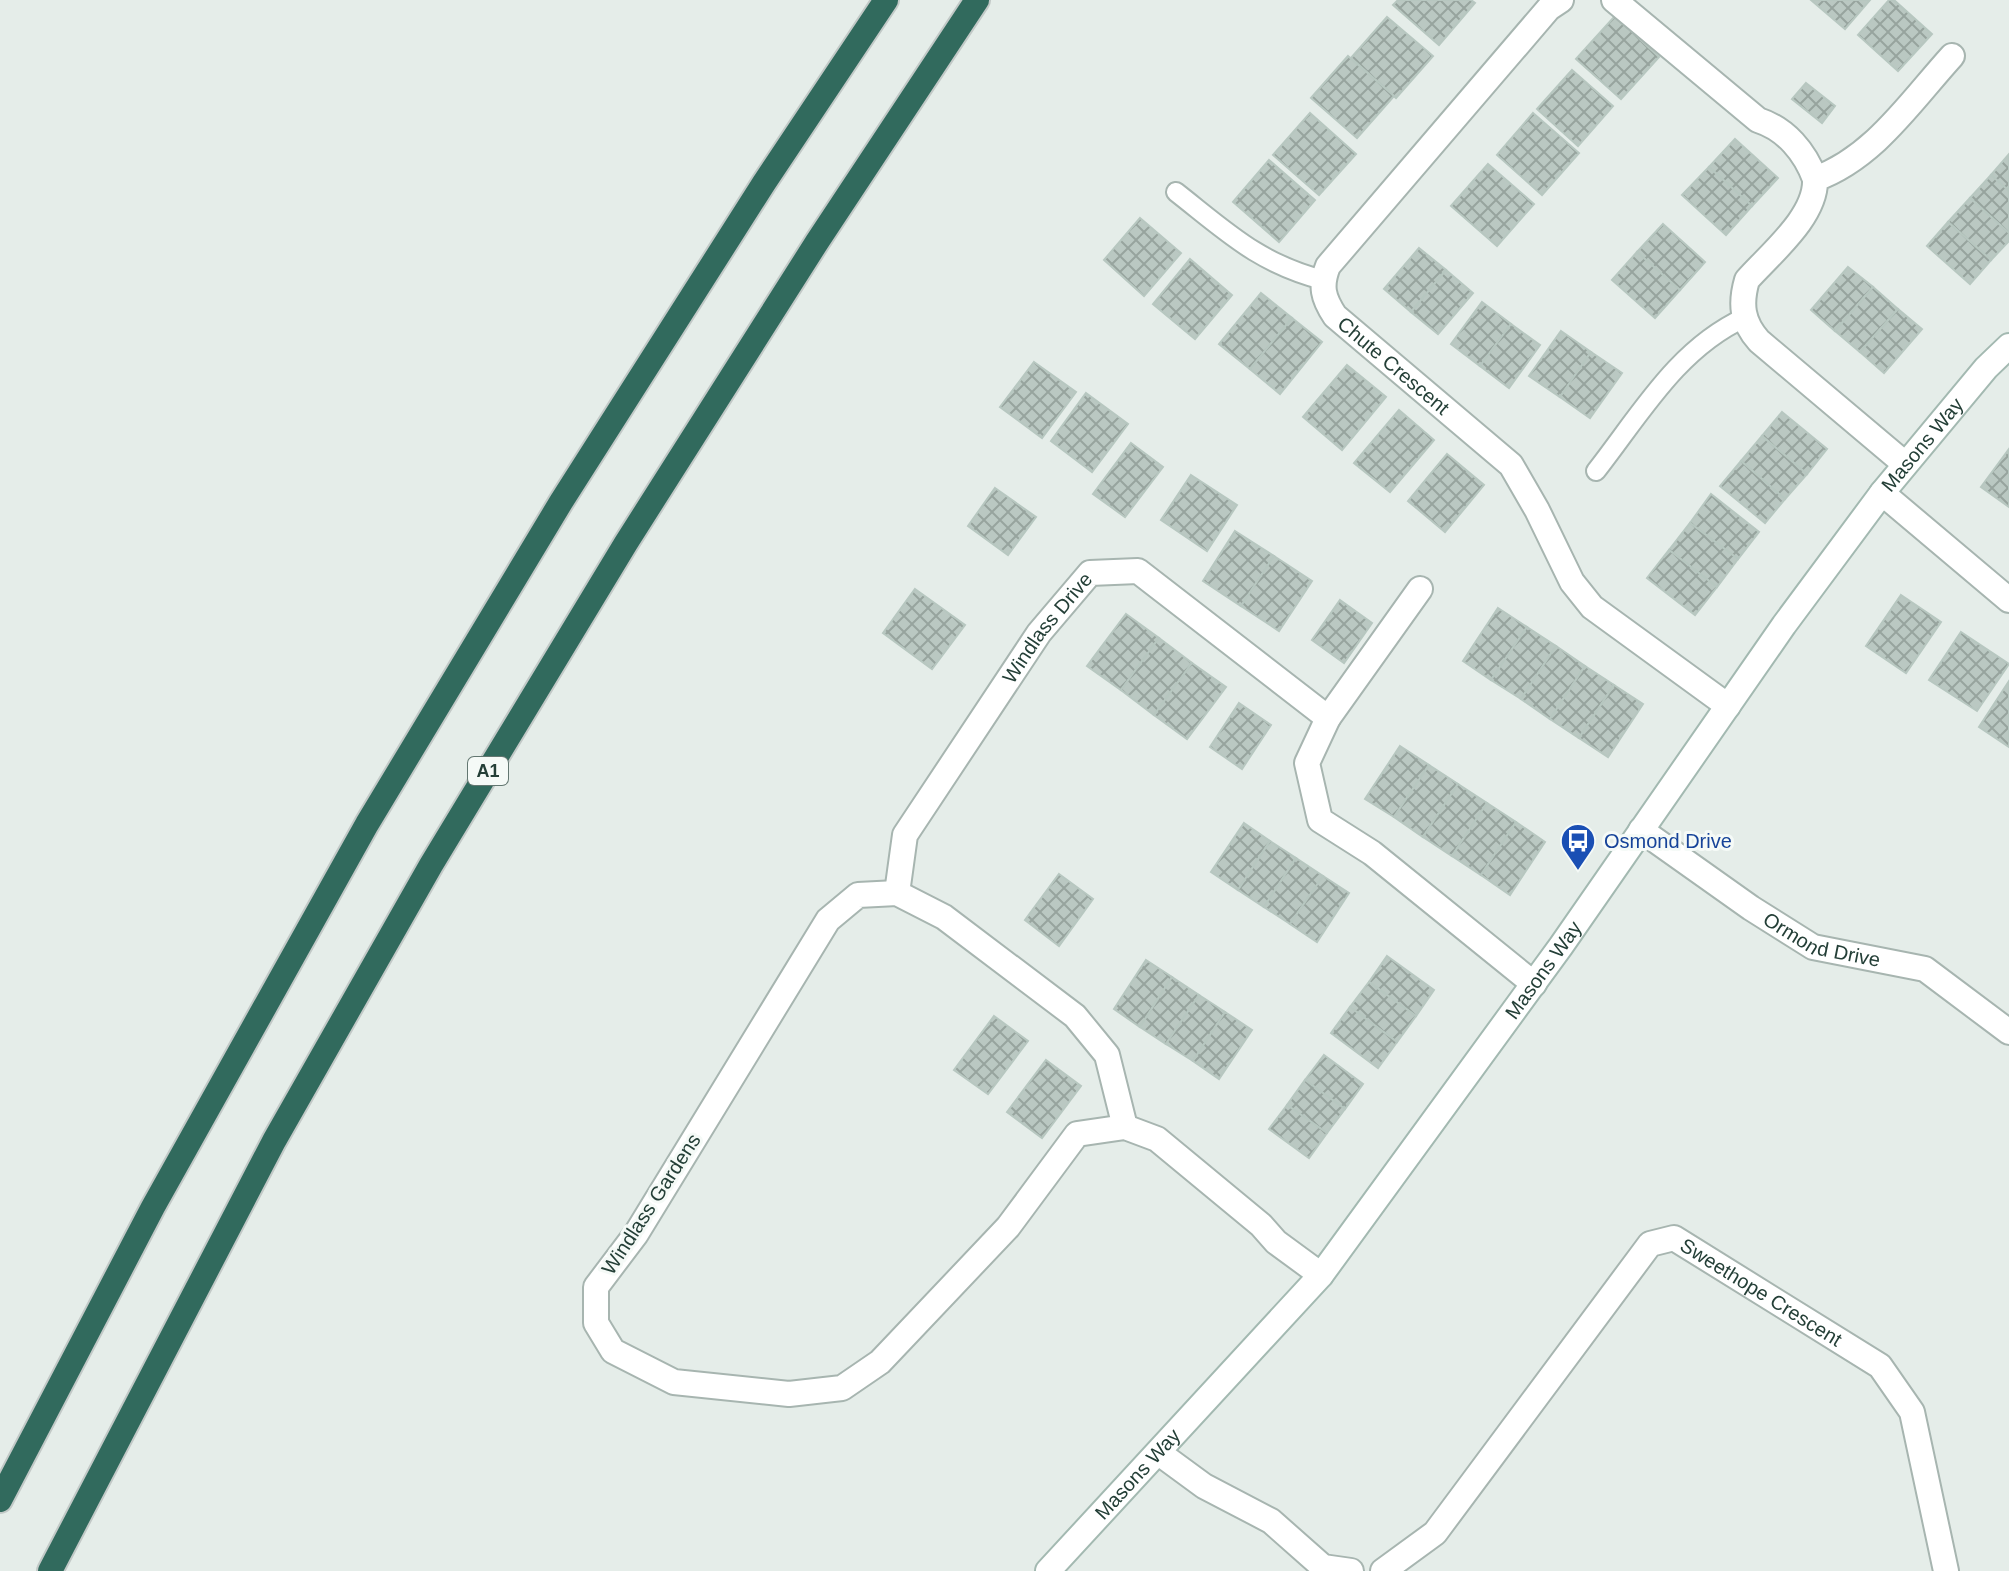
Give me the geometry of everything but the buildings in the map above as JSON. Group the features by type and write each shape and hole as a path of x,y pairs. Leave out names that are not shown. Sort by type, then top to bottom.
{"highway":[{"path":"0,1500 153,1207 367,824 570,488 764,183 886,0"},
{"name":"A1","path":"50,1571 274,1141 431,865 634,530 817,242 977,0"}],"street":[{"path":"1323,280 1328,266 1338,254 1549,8 1561,0"},
{"path":"1614,0 1758,120 1775,126 1806,156 1815,179 1816,194 1808,211 1747,280 1743,294 1744,318 1759,341 1905,464"},
{"path":"1815,179 1848,164 1881,137 1952,56"},
{"name":"Chute Crescent","path":"1323,280 1325,301 1335,316 1511,465 1572,582 1592,607 1728,706"},
{"name":"Masons Way","path":"1048,1571 1321,1275 1534,984 1728,706 1882,493 1986,368 2009,346"},
{"path":"1882,493 2009,600"},
{"name":"Windlass Drive","path":"897,893 905,835 1039,633 1090,573 1138,571 1328,718"},
{"path":"1420,589 1328,718 1307,763 1320,820 1372,853 1534,984"},
{"name":"Ormond Drive","path":"1641,830 1751,908 1813,947 1925,969 2009,1032"},
{"path":"897,893 944,917 1075,1016 1107,1055 1125,1127 1157,1139 1261,1225 1276,1242 1321,1275"},
{"name":"Windlass Gardens","path":"897,893 858,895 828,920 636,1234 596,1287 596,1323 613,1351 674,1382 789,1394 842,1388 880,1362 1008,1227 1077,1134 1125,1127"},
{"name":"Sweethope Crescent","path":"1383,1571 1435,1533 1650,1244 1674,1238 1880,1366 1912,1412 1946,1571"},
{"path":"1159,1453 1204,1486 1271,1521 1323,1567 1351,1571"}],"lane":[{"path":"1176,192 1255,254 1293,272 1323,280"},
{"path":"1596,471 1681,361 1714,334 1744,318"}],"place":[{"name":"Osmond Drive","path":"1578,872"}]}
